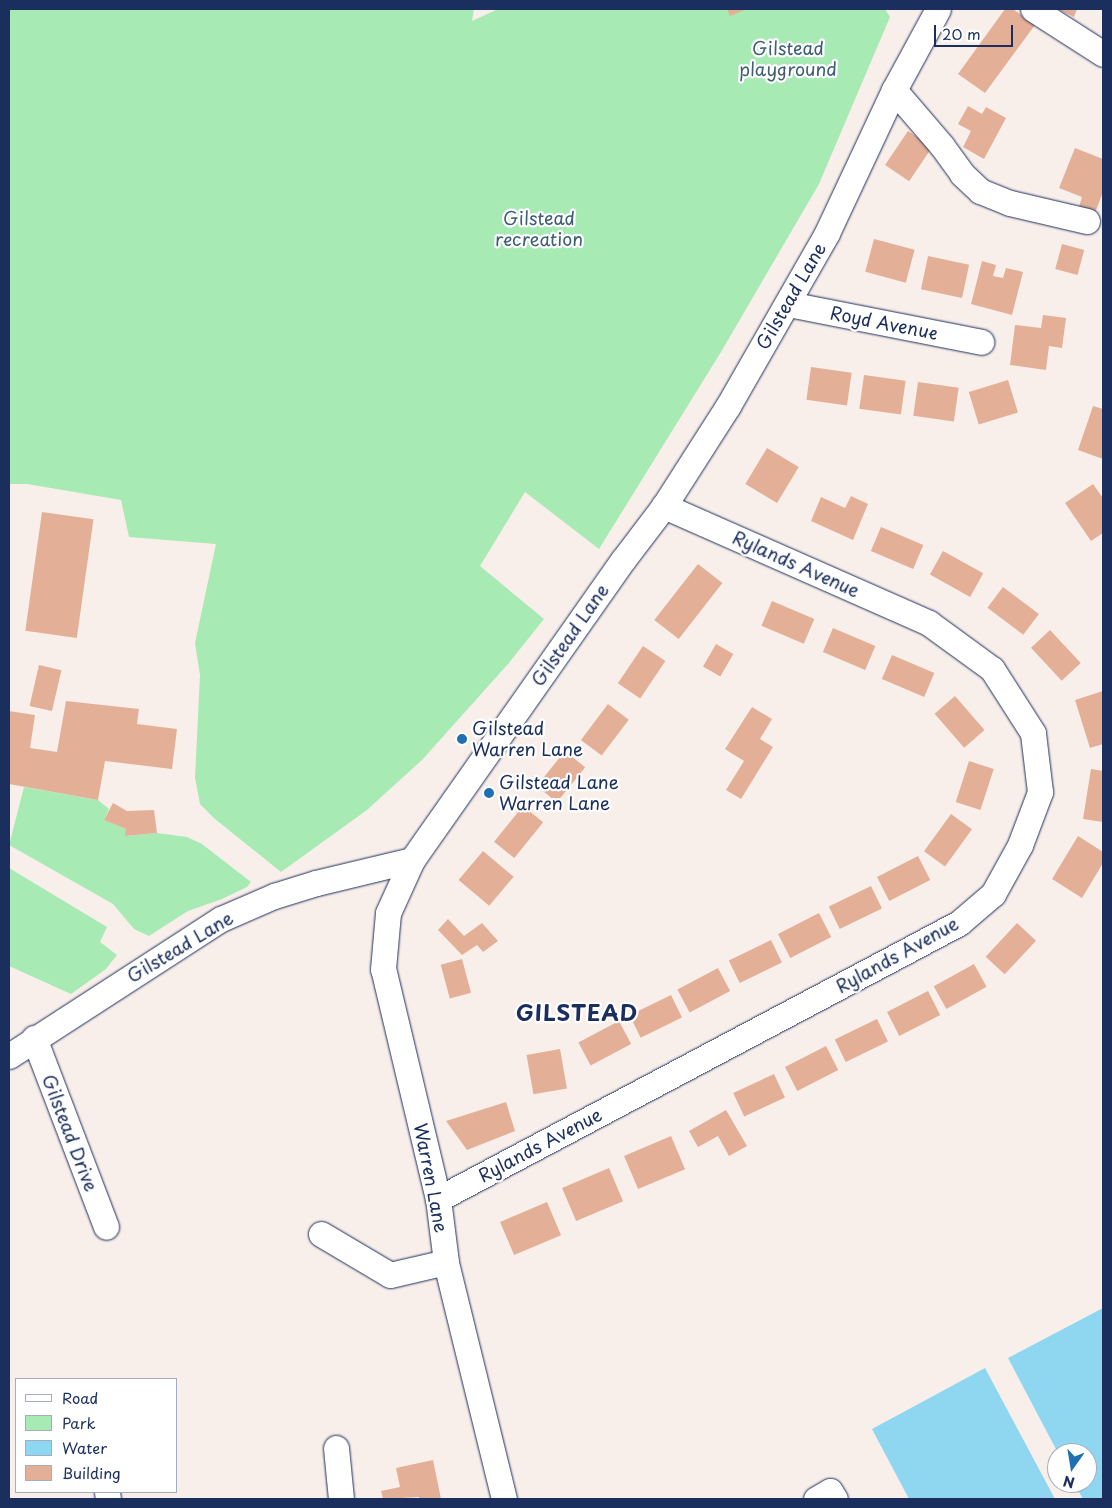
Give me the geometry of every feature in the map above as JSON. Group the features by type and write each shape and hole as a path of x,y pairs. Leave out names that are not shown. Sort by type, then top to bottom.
{"street":[{"name":"Gilstead Lane","path":"9,1056 34,1038 221,919 274,896 316,883 412,860 623,560 664,506 728,406 828,233 894,90 937,9"},
{"path":"1033,9 1103,54"},
{"path":"894,90 942,146 962,174 980,191 1010,203 1088,221"},
{"name":"Royd Avenue","path":"788,304 981,342"},
{"name":"Rylands Avenue","path":"438,1199 959,923 993,894 1020,845 1040,792 1033,733 992,669 929,623 664,506"},
{"name":"Warren Lane","path":"412,860 388,912 383,969 438,1199 446,1262 504,1499"},
{"name":"Gilstead Drive","path":"34,1038 106,1227"},
{"path":"321,1234 390,1275 446,1262"},
{"path":"336,1448 341,1499"},
{"path":"816,1499 830,1491 835,1499"}],"green space":[{"path":"9,9 474,9 472,21 498,9 885,9 890,17 819,184 721,352 599,549 525,492 480,566 544,619 508,664 422,760 367,810 281,872 215,819 200,804 195,778 200,675 195,643 216,544 129,537 121,500 27,484 9,484"},
{"path":"24,787 98,800 109,809 104,820 126,829 126,836 157,833 187,837 202,844 251,882 247,887 222,899 188,911 149,936 134,929 113,904 9,845"},
{"path":"9,868 107,927 100,942 117,955 106,969 71,994 9,966"}],"water":[{"path":"1103,1308 1103,1499 1083,1499 1080,1493 1097,1493 1097,1443 1053,1443 1008,1358"},
{"path":"985,1368 1047,1484 1047,1493 1052,1493 1055,1499 909,1499 872,1429"}],"building":[{"path":"727,9 747,9 730,16"},
{"path":"1005,9 1013,9 1035,25 985,93 958,74"},
{"path":"1057,9 1077,9 1074,17"},
{"path":"968,106 982,114 986,107 1006,118 984,159 963,147 971,131 958,124"},
{"path":"908,131 932,147 909,181 885,165"},
{"path":"1075,148 1103,159 1103,192 1095,213 1079,207 1082,197 1059,188"},
{"path":"874,239 915,250 906,283 865,272"},
{"path":"1062,244 1084,250 1077,275 1055,269"},
{"path":"928,256 969,265 962,298 921,289"},
{"path":"982,261 996,265 993,276 1003,278 1006,268 1023,272 1012,315 971,304"},
{"path":"1043,315 1066,318 1062,348 1049,346 1046,370 1010,365 1015,325 1041,328"},
{"path":"811,367 852,373 847,405 806,400"},
{"path":"864,375 906,381 901,415 859,409"},
{"path":"1008,380 1018,413 979,425 969,392"},
{"path":"918,382 959,388 954,421 913,416"},
{"path":"1093,406 1103,409 1103,459 1078,450"},
{"path":"767,448 799,467 777,503 745,484"},
{"path":"1093,484 1103,498 1103,533 1091,541 1065,503"},
{"path":"851,496 868,504 853,540 811,521 821,497 845,508"},
{"path":"42,512 93,519 77,638 25,631"},
{"path":"881,527 923,545 913,569 871,551"},
{"path":"943,551 983,573 970,597 930,575"},
{"path":"698,564 722,583 679,639 654,620"},
{"path":"1003,587 1039,614 1023,635 987,608"},
{"path":"772,601 814,619 804,644 761,626"},
{"path":"833,628 875,646 865,670 823,652"},
{"path":"1050,630 1081,663 1062,681 1031,648"},
{"path":"716,644 733,654 720,677 703,667"},
{"path":"643,646 665,661 640,698 618,683"},
{"path":"892,655 934,673 924,697 882,679"},
{"path":"39,665 61,670 52,711 30,706"},
{"path":"1103,691 1103,744 1090,748 1075,700"},
{"path":"955,696 985,730 964,748 935,714"},
{"path":"66,701 139,709 137,724 177,729 172,769 105,761 98,800 9,784 9,711 35,715 30,748 57,752"},
{"path":"608,704 629,720 602,756 581,740"},
{"path":"752,707 772,719 760,739 773,747 741,799 726,790 744,761 725,749"},
{"path":"565,751 585,767 557,802 537,786"},
{"path":"969,761 994,769 980,810 956,802"},
{"path":"1091,769 1103,771 1103,822 1083,819"},
{"path":"113,803 127,811 154,810 157,833 125,836 126,829 104,820"},
{"path":"523,806 543,822 514,858 494,842"},
{"path":"951,814 972,829 945,866 924,851"},
{"path":"1078,836 1103,852 1103,863 1082,898 1052,879"},
{"path":"483,851 514,877 489,906 459,880"},
{"path":"918,856 930,880 889,901 877,877"},
{"path":"871,886 882,908 840,929 829,907"},
{"path":"819,913 831,937 790,958 778,934"},
{"path":"448,919 464,936 482,923 498,941 483,952 477,945 462,955 438,930"},
{"path":"1017,923 1036,941 1005,974 986,957"},
{"path":"771,940 782,962 740,983 729,961"},
{"path":"462,959 471,993 450,999 441,965"},
{"path":"974,964 987,987 946,1009 934,986"},
{"path":"718,968 730,991 690,1013 677,990"},
{"path":"928,991 940,1015 899,1036 887,1012"},
{"path":"671,995 682,1017 641,1038 630,1015"},
{"path":"877,1019 888,1041 846,1062 835,1040"},
{"path":"619,1021 631,1044 591,1066 578,1043"},
{"path":"826,1046 838,1070 797,1091 785,1067"},
{"path":"560,1049 567,1088 533,1094 527,1055"},
{"path":"774,1074 785,1098 744,1117 733,1093"},
{"path":"506,1102 515,1131 467,1150 446,1121"},
{"path":"726,1110 747,1146 729,1156 718,1136 698,1147 689,1131"},
{"path":"671,1136 685,1169 638,1189 624,1156"},
{"path":"609,1168 623,1201 576,1221 562,1188"},
{"path":"547,1202 561,1235 514,1255 500,1222"},
{"path":"433,1460 441,1499 419,1499 419,1497 383,1499 381,1491 400,1487 396,1468"}],"place":[{"name":"Gilstead Warren Lane","path":"462,739"},
{"name":"Gilstead Lane Warren Lane","path":"489,793"}],"district":[{"name":"GILSTEAD","path":"577,1012"}],"park label":[{"name":"Gilstead playground","path":"788,59"},
{"name":"Gilstead recreation","path":"539,229"}]}
